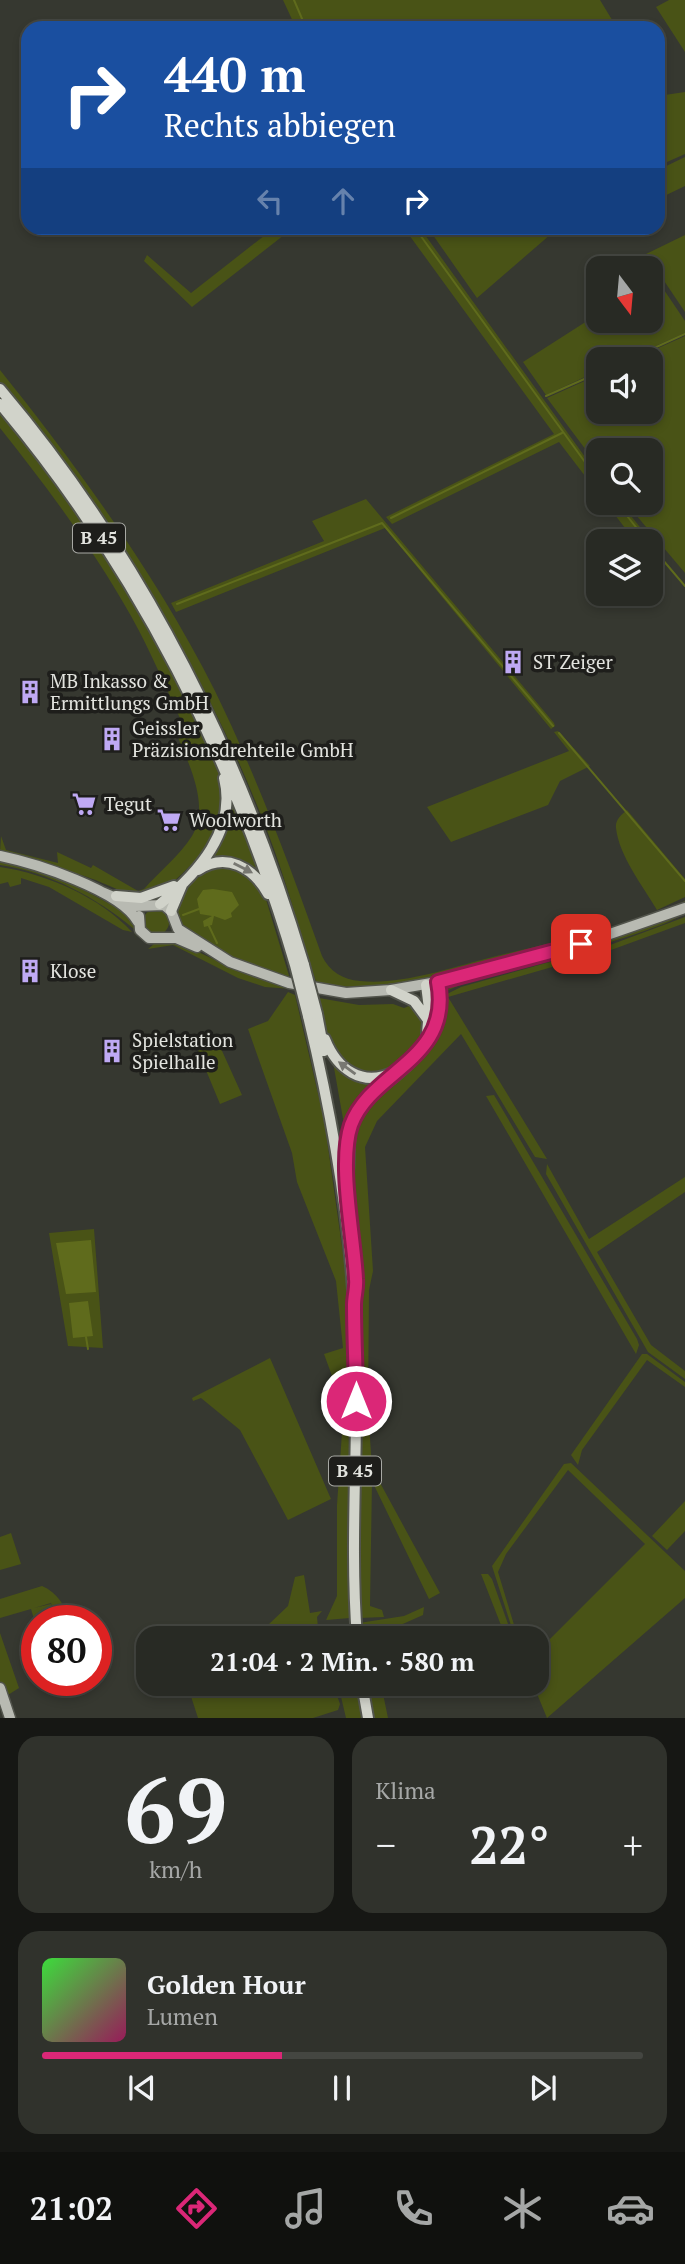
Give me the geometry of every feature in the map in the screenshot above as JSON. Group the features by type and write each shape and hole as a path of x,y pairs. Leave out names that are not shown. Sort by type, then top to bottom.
{"highway":[{"name":"B 45","path":"0,389 89,506 175,645 212,719 247,799 275,873 313,1015 347,1182 356,1279 354,1547 357,1626"},
{"name":"B 45","path":"0,404 74,501 135,595 218,755 241,806 299,965"},
{"path":"160,904 186,880 215,844 226,817 227,794 218,755"},
{"path":"116,896 148,897 186,880 216,862 239,865 260,881 279,912"},
{"path":"172,916 186,880"},
{"path":"347,1182 348,1140 356,1114 372,1094 406,1066 426,1042 438,1016 438,982"},
{"path":"426,985 426,1042"},
{"path":"391,990 414,1001 428,1020"},
{"name":"B 45","path":"313,1015 336,1152 354,1303"},
{"path":"313,1015 332,1054 346,1070 373,1078 406,1066"},
{"path":"364,1696 368,1718"}],"main road":[{"path":"0,856 55,871 135,906 160,904 172,916 178,929 230,961 289,983 346,993 391,990 438,982 646,924 685,908"},
{"path":"102,892 133,914 144,934 176,938 204,947"},
{"path":"138,922 147,906"},
{"path":"161,938 170,932 172,916"},
{"path":"0,1688 10,1718"}],"shaded area":[{"path":"283,0 600,0 613,21 293,21"},
{"path":"669,0 685,0 685,52 656,7"},
{"path":"685,92 685,154 665,163 665,95"},
{"path":"685,157 685,186 665,196 665,167"},
{"path":"265,235 284,235 192,307 144,261 147,255 191,293"},
{"path":"409,235 425,235 586,458 586,477 559,442 392,524 386,517 554,434"},
{"path":"433,235 550,235 477,298"},
{"path":"685,235 685,312 663,279 663,256 646,254"},
{"path":"663,288 685,321 685,333 653,347 586,347 586,377 546,395 523,362 586,322 586,333 663,333"},
{"path":"685,336 685,573 663,547 663,529 648,529 636,515 663,515 663,438 586,438 586,450 547,398 586,380 586,424 663,424 663,347 661,347"},
{"path":"0,370 59,445 116,525 193,649 259,789 322,956 337,974 348,979 376,982 407,978 612,927 685,901 685,905 544,949 429,978 363,987 317,985 268,833 215,712 185,654 117,541 41,434 0,382"},
{"path":"0,413 54,483 128,594 171,671 217,766 221,796 219,817 212,836 194,862 158,891 133,893 65,870 0,853 1,836 6,850 58,863 57,852 91,868 93,865 138,891 144,889 187,843 197,824 199,810 191,769 175,730 184,727 145,643 117,591 86,543 0,428"},
{"path":"366,499 555,726 551,729 385,528 176,612 171,603 324,541 312,521"},
{"path":"615,515 630,515 641,529 626,529"},
{"path":"558,731 590,766 560,781 548,805 451,842 427,807 569,751 554,732"},
{"path":"232,800 259,871 207,862"},
{"path":"627,810 685,879 685,897 657,910 627,860 618,839 616,823"},
{"path":"0,861 49,874 125,912 133,919 136,941 134,929 104,906 54,880 0,865"},
{"path":"224,865 248,874 265,896 290,979 216,950 197,939 184,926 177,912 181,896 200,876"},
{"path":"0,867 36,875 72,889 104,908 132,932 123,930 49,887 21,878 21,884 10,887 8,882 0,884"},
{"path":"203,890 232,892 239,905 231,913 232,917 225,920 214,916 212,925 204,927 203,921 212,916 200,914 197,899"},
{"path":"156,909 165,913 169,922 165,931 156,935 147,931 143,922 147,913"},
{"path":"685,912 673,920 617,940 444,992 459,982 608,940"},
{"path":"685,917 685,923 611,950 448,997 547,1159 535,1157 461,1034 377,1121 365,1147 373,1271 369,1290 368,1408 372,1468 440,1593 429,1599 372,1481 370,1606 382,1610 384,1617 359,1618 361,1273 351,1153 359,1118 371,1100 408,1072 443,996 461,987 610,945"},
{"path":"175,941 228,966 293,989 265,987 238,978 173,945 148,949 154,944"},
{"path":"288,992 295,995 324,1119 348,1289 350,1618 326,1620 337,1596 337,1505 343,1418 343,1406 324,1354 343,1348 336,1281 297,1182 292,1153 248,1029 268,1021"},
{"path":"319,998 359,1005 393,1004 404,1008 414,1004 423,1024 422,1037 407,1060 395,1067 368,1074 355,1071 344,1064 334,1050"},
{"path":"218,1042 242,1095 220,1104 198,1051"},
{"path":"333,1062 382,1080 347,1130 345,1130"},
{"path":"494,1095 637,1339 639,1345 636,1354 486,1096"},
{"path":"547,1164 589,1239 685,1177 685,1192 597,1252 651,1345 685,1371 685,1379 648,1352 546,1174"},
{"path":"94,1229 103,1348 68,1346 49,1233"},
{"path":"91,1240 96,1292 66,1294 56,1243"},
{"path":"88,1301 93,1336 73,1338 69,1303"},
{"path":"642,1354 647,1354 685,1382 685,1387 647,1360 582,1450 578,1465 571,1455"},
{"path":"270,1358 331,1499 288,1520 240,1430 201,1398 193,1401 192,1398"},
{"path":"571,1463 685,1571 685,1598 547,1718 538,1696 549,1696 549,1640 645,1544 568,1470 506,1554 498,1572 514,1626 511,1626 492,1566 564,1464"},
{"path":"685,1501 685,1531 667,1550 652,1536"},
{"path":"11,1533 21,1564 0,1570 0,1537"},
{"path":"481,1574 488,1574 492,1579 509,1626 501,1626"},
{"path":"304,1575 310,1613 322,1611 317,1617 318,1626 266,1626 288,1606 295,1577"},
{"path":"42,1586 52,1592 63,1605 21,1605 21,1612 0,1618 0,1599"},
{"path":"424,1607 423,1615 398,1626 359,1626 359,1623 404,1616"},
{"path":"0,1633 19,1688 0,1700"},
{"path":"191,1696 337,1696 340,1704 338,1710 313,1718 198,1718"},
{"path":"341,1696 358,1696 362,1718 346,1718"},
{"path":"368,1696 383,1696 388,1718 372,1718"}],"waterway":[{"path":"294,0 303,21"},
{"path":"420,235 586,463"},
{"path":"656,347 685,334"},
{"path":"546,396 586,378"},
{"path":"391,518 562,433"},
{"path":"626,515 637,529"},
{"path":"177,604 382,523 553,726"},
{"path":"663,560 685,586"},
{"path":"559,733 685,881"},
{"path":"183,915 199,909"},
{"path":"209,926 217,943"},
{"path":"86,1337 88,1349"}],"place":[{"name":"ST Zeiger","path":"513,662"},
{"name":"MB Inkasso & Ermittlungs GmbH","path":"30,692"},
{"name":"Geissler Präzisionsdrehteile GmbH","path":"112,739"},
{"name":"Tegut","path":"84,804"},
{"name":"Woolworth","path":"169,820"},
{"name":"Klose","path":"30,971"},
{"name":"Spielstation Spielhalle","path":"112,1051"}],"route":[{"path":"356,1401 356,1279 347,1182 348,1140 356,1114 372,1094 397,1075 426,1042 438,1016 438,982 581,944"}]}
